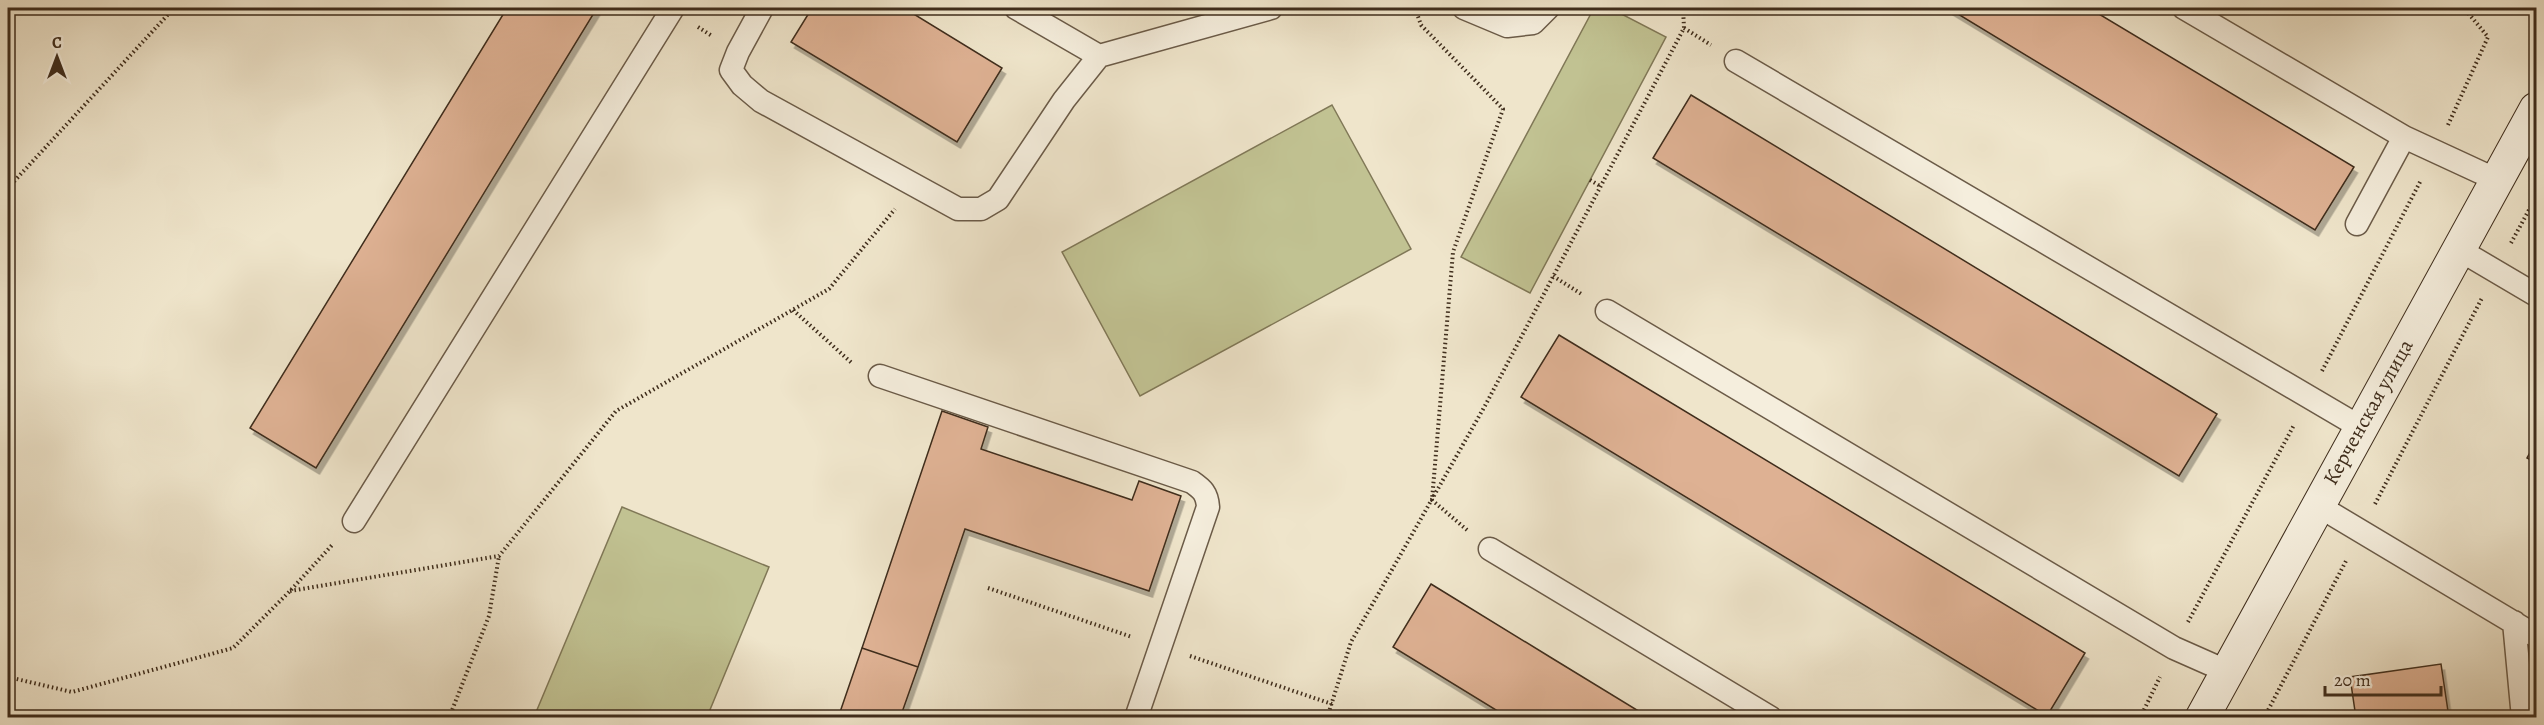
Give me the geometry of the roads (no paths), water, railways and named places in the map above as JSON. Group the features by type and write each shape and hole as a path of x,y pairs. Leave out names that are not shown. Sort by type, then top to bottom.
{"street":[{"name":"Керченская улица","path":"2202,717 2536,109"}],"lane":[{"path":"354,521 673,8"},
{"path":"762,8 731,70 742,85 761,101 958,209 981,209 998,199 1064,99 1099,56 1271,8"},
{"path":"1016,8 1099,56"},
{"path":"1464,8 1507,26 1533,23 1548,8"},
{"path":"2184,8 2404,137 2497,180"},
{"path":"1736,61 2360,427"},
{"path":"2357,224 2404,137"},
{"path":"2458,249 2536,295"},
{"path":"1607,311 2174,648 2226,671"},
{"path":"880,376 1192,482 1203,489 1208,507 1136,717"},
{"path":"2317,505 2536,636"},
{"path":"1490,549 1771,717"},
{"path":"2514,622 2523,717"}]}
